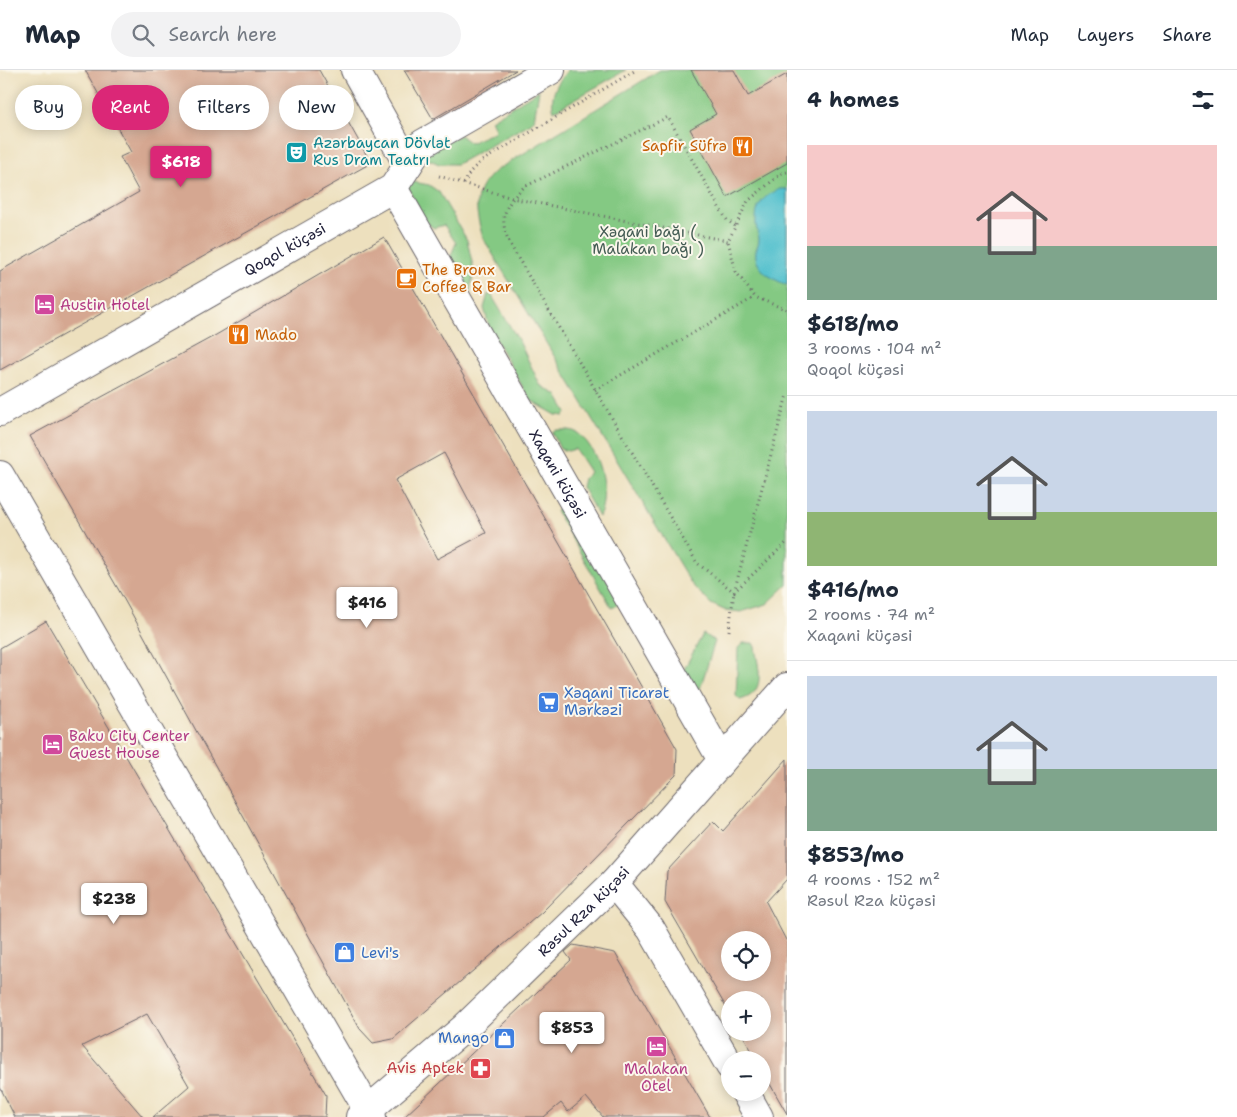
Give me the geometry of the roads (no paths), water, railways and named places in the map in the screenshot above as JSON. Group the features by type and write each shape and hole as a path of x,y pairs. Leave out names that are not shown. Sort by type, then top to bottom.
{"street":[{"path":"355,70 408,165"},
{"name":"Qoqol küçəsi","path":"0,412 393,188 422,144 552,70"},
{"name":"Xaqani küçəsi","path":"393,188 722,760"},
{"path":"0,476 366,1115"},
{"name":"Rəsul Rza küçəsi","path":"366,1115 462,1029 614,883 787,688"},
{"path":"614,883 651,930 721,1051"},
{"path":"750,1101 759,1117"}],"water":[{"path":"780,189 787,189 787,285 775,280 765,272 757,263 756,257 759,239 756,217 759,206 765,198"}],"place":[{"name":"Sapfir Süfrə","path":"743,146"},
{"name":"Azərbaycan Dövlət Rus Dram Teatrı","path":"297,152"},
{"name":"The Bronx Coffee & Bar","path":"406,279"},
{"name":"Austin Hotel","path":"44,305"},
{"name":"Mado","path":"239,335"},
{"name":"Xəqani Ticarət Mərkəzi","path":"548,702"},
{"name":"Baku City Center Guest House","path":"53,745"},
{"name":"Levi's","path":"345,953"},
{"name":"Mango","path":"505,1038"},
{"name":"Malakan Otel","path":"656,1046"},
{"name":"Avis Aptek","path":"480,1068"}],"park label":[{"name":"Xəqani bağı ( Malakan bağı )","path":"648,240"}]}
